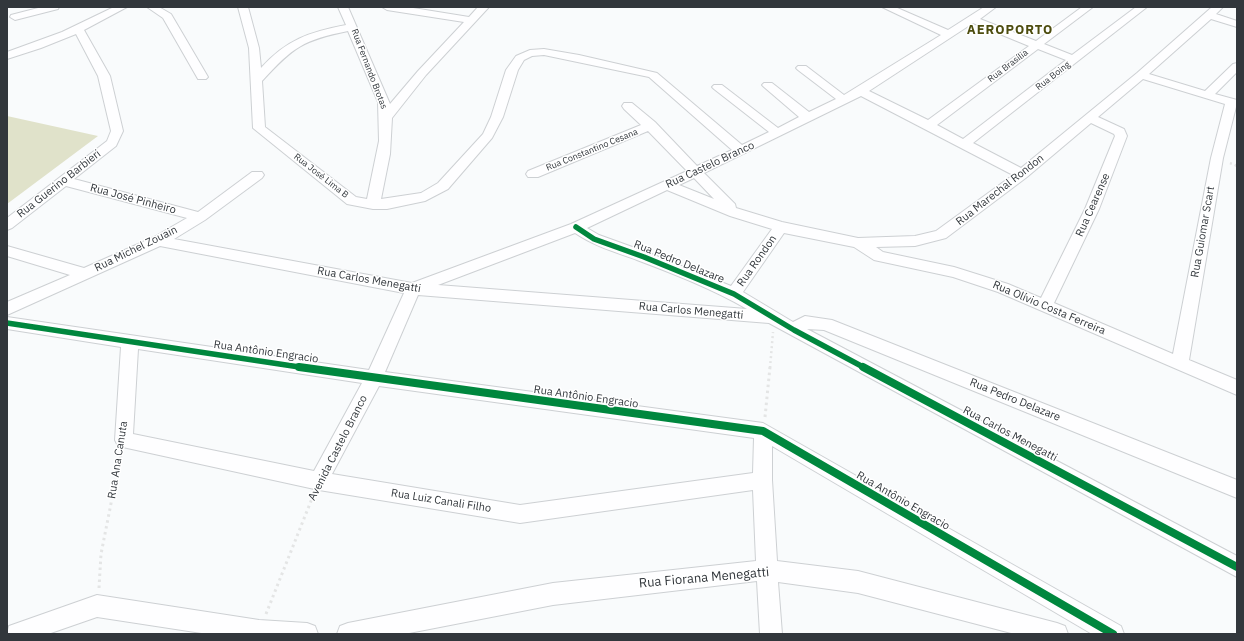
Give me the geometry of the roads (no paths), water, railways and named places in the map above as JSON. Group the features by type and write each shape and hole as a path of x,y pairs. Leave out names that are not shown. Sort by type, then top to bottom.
{"street":[{"path":"15,17 54,7"},
{"path":"7,56 37,47 79,30 122,7"},
{"path":"152,7 167,16 202,77"},
{"name":"Rua José Lima B","path":"243,7 254,48 259,128 352,201 372,204 387,204 425,197 443,186 488,135 496,117 512,70 520,58 530,53 544,52 580,58 653,76 741,151"},
{"name":"Rua Fernando Brotas","path":"343,7 353,27 384,102 386,117 385,154 372,204"},
{"path":"387,7 472,20"},
{"path":"386,117 422,73 484,7"},
{"path":"887,7 948,34"},
{"name":"Rua Castelo Branco","path":"413,289 576,227 741,151 861,91 991,7"},
{"name":"Rua Brasília","path":"928,126 1088,7"},
{"name":"Rua Boing","path":"964,144 1142,7"},
{"path":"1214,11 1237,24"},
{"name":"Rua Marechal Rondon","path":"667,185 735,213 781,227 858,243 915,241 941,235 1022,174 1141,75 1214,11"},
{"path":"971,19 1074,60"},
{"path":"255,81 279,55 294,44 317,34 353,27"},
{"name":"Rua Guerino Barbieri","path":"7,225 112,143 117,131 104,76 79,30"},
{"path":"1207,95 1237,66"},
{"path":"802,68 844,100"},
{"path":"1141,75 1234,103"},
{"path":"768,85 808,118"},
{"path":"718,87 777,133"},
{"path":"861,91 1022,174"},
{"name":"Rua Guiomar Scart","path":"1180,363 1217,158 1234,103"},
{"name":"Rua Marechal Rondon","path":"628,106 651,125 695,173 735,213"},
{"name":"Rua Cearense","path":"1045,306 1092,208 1121,136 1116,130 1089,118"},
{"name":"Rua Constantino Cesana","path":"533,174 651,125"},
{"name":"Rua Michel Zouain","path":"7,309 159,242 200,217 257,175"},
{"name":"Rua José Pinheiro","path":"65,181 200,217"},
{"name":"Rua Pedro Delazare","path":"576,227 594,239 644,257 734,294 774,318"},
{"name":"Rua Rondon","path":"734,294 781,227"},
{"name":"Rua Carlos Menegatti","path":"159,242 413,289 774,318 1237,567"},
{"name":"Rua Olívio Costa Ferreira","path":"858,243 879,256 954,272 1003,288 1237,388"},
{"path":"7,251 86,274"},
{"name":"Avenida Castelo Branco","path":"319,481 374,378 413,289"},
{"name":"Rua Pedro Delazare","path":"794,330 805,322 826,324 1237,489"},
{"name":"Rua Antônio Engracio","path":"7,323 374,378 763,431 1113,634"},
{"name":"Rua Ana Canuta","path":"124,440 130,342"},
{"path":"763,431 762,480 771,634"},
{"name":"Rua Luiz Canali Filho","path":"124,440 319,481 520,514 762,480"},
{"name":"Rua Fiorana Menegatti","path":"348,634 553,594 767,570 858,582 1057,634"},
{"path":"17,634 97,606 259,631 307,634"}],"district":[{"name":"AEROPORTO","path":"1010,30"}]}
